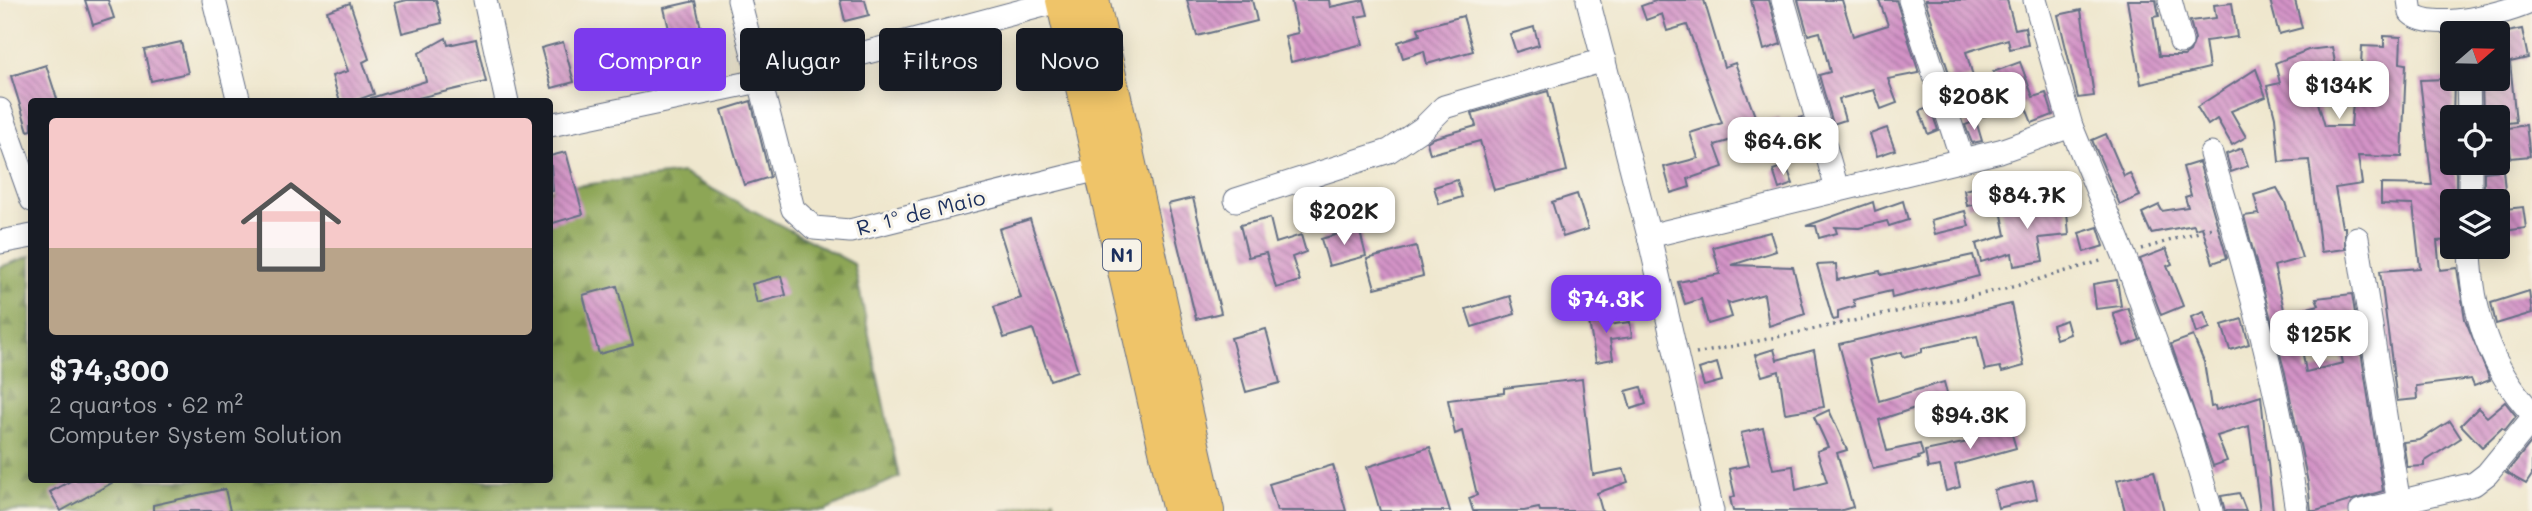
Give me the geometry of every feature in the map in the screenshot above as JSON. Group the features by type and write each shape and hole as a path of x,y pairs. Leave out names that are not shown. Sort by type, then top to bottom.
{"highway":[{"name":"N1","path":"1062,0 1102,168 1126,202 1208,511"},
{"name":"N1","path":"1093,0 1179,511"}],"street":[{"path":"214,0 238,98"},
{"path":"485,0 506,98"},
{"name":"R. 1º de Maio","path":"739,0 746,28"},
{"path":"865,53 1062,0"},
{"path":"1588,0 1649,236 1712,511"},
{"path":"1783,0 1837,189"},
{"path":"1910,0 1962,159"},
{"path":"2035,0 2071,127 2124,255 2188,430 2211,511"},
{"path":"2170,0 2181,42"},
{"path":"2409,0 2411,13 2418,20 2440,23"},
{"path":"2481,21 2532,1"},
{"path":"1236,200 1389,151 1423,128 1444,107 1604,60"},
{"path":"553,124 740,85"},
{"name":"R. 1º de Maio","path":"762,91 793,209 814,228 850,231 1102,168"},
{"path":"0,110 28,189"},
{"path":"1649,236 2000,151 2071,127"},
{"path":"2211,154 2232,222 2286,439 2297,511"},
{"path":"0,242 28,237"},
{"path":"2357,238 2399,504"},
{"path":"2472,259 2478,311 2487,343 2501,377 2532,413"},
{"path":"2361,511 2399,504 2473,484 2487,474 2532,419"}],"path":[{"path":"1676,358 2005,289 2232,222"}],"green space":[{"path":"682,173 854,264 899,477 825,511 0,511 0,267 28,257 28,483 553,483 553,189"},
{"path":"1054,499 1056,511 1001,511"}],"building":[{"path":"85,0 108,0 114,18 93,25"},
{"path":"407,0 436,0 442,23 402,33 395,3"},
{"path":"840,0 865,0 869,15 845,21"},
{"path":"1187,0 1252,0 1257,21 1197,36"},
{"path":"1291,0 1329,0 1330,7 1364,0 1368,15 1356,17 1363,44 1291,62 1285,36 1298,33"},
{"path":"1658,0 1704,0 1724,67 1735,63 1758,124 1779,118 1781,124 1802,117 1808,138 1794,143 1791,135 1747,150 1742,137 1715,145 1723,167 1688,179 1690,187 1671,193 1664,167 1698,158 1690,133 1722,123 1687,25 1667,31 1662,14 1646,20 1641,6"},
{"path":"1751,0 1769,0 1781,44 1764,50"},
{"path":"1798,0 1842,0 1853,36 1888,25 1879,0 1896,0 1919,73 1888,79 1897,103 1881,109 1874,90 1839,99 1845,120 1833,124 1819,75 1830,72 1820,32 1808,35"},
{"path":"1925,0 2007,0 2015,29 2025,27 2028,45 2010,49 2008,39 1966,52 1973,76 1952,82"},
{"path":"2127,0 2156,0 2159,16 2153,17 2159,56 2184,56 2190,52 2195,39 2190,21 2216,18 2214,5 2232,3 2237,37 2205,41 2209,68 2141,84"},
{"path":"2270,0 2295,0 2302,28 2279,34"},
{"path":"695,1 701,28 669,28 664,8"},
{"path":"350,3 369,59 363,62 374,94 363,98 339,98 332,76 348,71 327,11"},
{"path":"2081,10 2094,96 2078,98 2058,15"},
{"path":"1463,16 1473,51 1427,64 1424,51 1403,58 1398,42 1420,35 1418,28"},
{"path":"1534,27 1539,45 1516,52 1510,34"},
{"path":"2522,29 2528,58 2510,62 2510,31"},
{"path":"2384,36 2401,37 2400,63 2406,64 2402,157 2358,156 2362,184 2335,188 2342,227 2345,227 2345,249 2321,252 2309,160 2279,162 2275,117 2267,86 2280,83 2275,63 2308,50 2332,47 2337,72 2361,65 2362,46 2384,47","holes":["2351,82 2351,89 2354,90 2351,126 2325,126 2316,96 2320,95 2319,91"]},
{"path":"446,38 448,45 476,39 486,82 418,98 371,98 426,81 419,53"},
{"path":"181,42 188,73 151,81 144,50"},
{"path":"563,42 574,82 552,88 541,48"},
{"path":"2020,62 2033,97 2046,93 2053,115 2032,123 2024,103 1984,116 1979,103 2001,96 1993,72"},
{"path":"2510,62 2516,122 2510,123 2510,105 2483,105 2482,91 2510,91"},
{"path":"46,65 57,98 28,98 28,131 11,76"},
{"path":"2256,69 2266,97 2231,111 2246,137 2232,145 2217,119 2208,125 2197,107"},
{"path":"2440,79 2440,91 2454,91 2453,105 2440,105 2440,175 2456,175 2456,189 2440,189 2440,241 2437,241 2440,270 2457,268 2465,319 2490,380 2474,386 2471,379 2416,386 2417,399 2397,401 2380,271 2420,268 2413,205 2381,204 2381,184 2432,185 2420,80"},
{"path":"1548,91 1567,171 1494,190 1480,141 1430,154 1427,142 1433,138 1476,126 1472,113"},
{"path":"751,101 770,177 744,185 722,110"},
{"path":"1930,107 1938,130 1928,134 1920,111"},
{"path":"1976,121 1982,141 1972,143 1965,125"},
{"path":"2526,125 2530,156 2511,158 2510,128"},
{"path":"1887,128 1895,150 1877,156 1870,134"},
{"path":"2106,134 2124,176 2130,173 2140,196 2120,205 2092,140"},
{"path":"2242,148 2248,166 2231,172 2226,154"},
{"path":"566,152 583,214 553,223 553,191 553,155"},
{"path":"2199,162 2227,258 2213,263 2202,227 2195,229 2194,225 2151,233 2142,213 2159,205 2162,211 2188,207 2185,197 2191,195 2183,167"},
{"path":"1786,165 1793,184 1779,189 1773,170"},
{"path":"2484,175 2504,175 2505,189 2484,189"},
{"path":"1457,180 1462,197 1439,204 1434,187"},
{"path":"1982,186 1985,203 1967,206 1964,190"},
{"path":"2277,188 2285,202 2302,258 2274,266 2285,314 2319,305 2316,298 2352,294 2383,491 2311,511 2308,483 2285,373 2244,216 2259,214 2254,195","holes":["2335,327 2343,363 2306,372 2299,332"]},
{"path":"1577,194 1588,229 1563,237 1552,202"},
{"path":"1193,198 1221,313 1196,319 1168,204"},
{"path":"2066,200 2069,235 2039,238 2043,261 2014,266 2012,253 1981,262 1976,244 2006,235 2000,205"},
{"path":"1903,201 1908,220 1889,226 1887,221 1859,228 1835,227 1837,233 1819,238 1816,226 1806,226 1873,202 1875,211"},
{"path":"2523,207 2526,228 2510,230 2510,208"},
{"path":"1965,211 1969,226 1935,234 1931,220"},
{"path":"1270,218 1276,243 1301,235 1306,252 1292,257 1300,281 1276,288 1266,253 1248,257 1240,225"},
{"path":"1030,219 1078,371 1050,380 1033,329 1004,338 994,307 1021,298 999,229"},
{"path":"2098,227 2104,246 2084,252 2079,233"},
{"path":"1359,228 1366,256 1329,266 1321,239"},
{"path":"1770,232 1776,251 1732,265 1793,267 1805,314 1769,326 1764,294 1728,304 1727,301 1732,317 1708,324 1701,299 1685,304 1678,282 1720,274 1713,247"},
{"path":"1416,246 1423,276 1375,288 1367,259"},
{"path":"2166,249 2172,264 2167,266 2183,306 2161,315 2140,259"},
{"path":"1973,255 1979,276 1892,298 1891,291 1853,300 1855,306 1838,311 1838,319 1833,320 1817,265 1836,264 1837,280 1880,271 1881,275"},
{"path":"781,276 786,295 757,303 752,284"},
{"path":"2117,280 2121,306 2096,309 2093,284"},
{"path":"617,286 633,345 599,354 583,295"},
{"path":"2529,291 2532,313 2496,324 2491,303"},
{"path":"1510,296 1515,314 1472,327 1466,309"},
{"path":"2011,304 2024,366 2002,372 2000,367 1985,370 1977,336 1922,348 1922,352 1903,357 1902,352 1869,360 1879,401 1944,382 1948,397 1879,420 1887,451 1920,444 1923,455 1918,457 1919,459 1873,469 1839,344"},
{"path":"2128,308 2140,340 2124,346 2113,313"},
{"path":"2204,312 2210,328 2196,333 2191,317"},
{"path":"1606,313 1608,325 1630,322 1632,337 1610,340 1613,359 1596,362 1588,316"},
{"path":"2242,319 2249,344 2230,350 2222,325"},
{"path":"2066,320 2070,334 2056,339 2052,325"},
{"path":"1266,329 1280,383 1246,392 1231,338"},
{"path":"2193,336 2204,362 2211,407 2215,406 2216,410 2261,396 2273,511 2260,511 2249,426 2217,436 2227,461 2213,466 2171,344"},
{"path":"1774,349 1777,360 1814,350 1824,407 1785,413 1779,371 1762,376 1755,355"},
{"path":"1717,363 1722,381 1704,386 1699,369"},
{"path":"1582,379 1593,475 1623,469 1628,482 1597,493 1602,511 1540,511 1539,508 1524,511 1473,511 1469,498 1477,495 1462,431 1455,434 1448,400 1504,393 1504,388"},
{"path":"1641,387 1646,404 1631,409 1626,391"},
{"path":"2505,402 2516,416 2505,430 2502,428 2482,447 2461,425 2478,408 2487,417"},
{"path":"1829,410 1847,450 1837,453 1853,507 1839,511 1733,511 1730,498 1735,496 1729,469 1749,465 1741,433 1763,428 1773,469 1793,466 1796,490 1827,482 1817,451 1828,447 1814,417"},
{"path":"2008,421 2016,448 1955,465 1960,487 1946,491 1940,466 1928,468 1925,451 1973,441 1971,432"},
{"path":"2450,421 2461,438 2424,462 2424,466 2407,467 2403,442 2420,440"},
{"path":"2532,441 2532,475 2526,484 2506,473"},
{"path":"1430,447 1450,511 1380,511 1367,467"},
{"path":"1333,465 1346,511 1277,511 1269,484"},
{"path":"2154,471 2164,511 2125,511 2117,480"},
{"path":"2033,481 2037,499 1998,508 1994,490"},
{"path":"66,483 112,483 61,511 50,492"},
{"path":"225,489 230,511 153,511 153,505"},
{"path":"2239,493 2246,511 2225,511 2221,496"}]}
